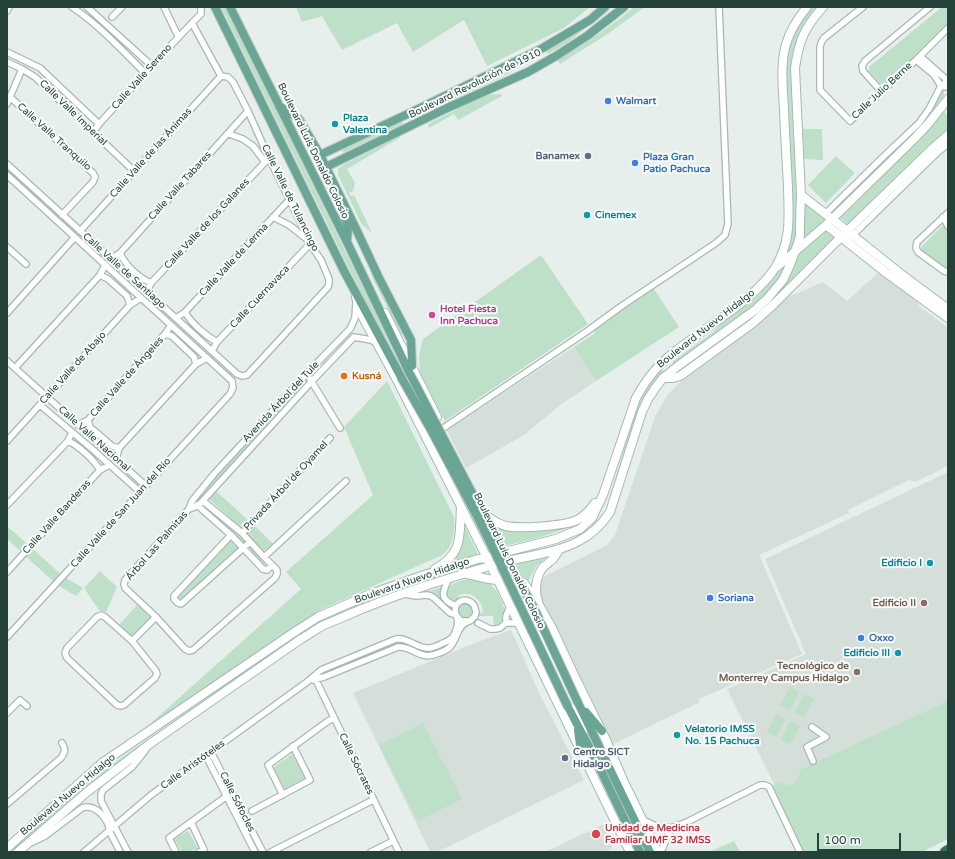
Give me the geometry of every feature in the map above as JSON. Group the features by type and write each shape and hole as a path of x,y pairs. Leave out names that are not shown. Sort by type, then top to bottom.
{"main road":[{"name":"Boulevard Luis Donaldo Colosio","path":"215,7 344,271 477,516 568,707 589,746 598,755 650,852"},
{"name":"Boulevard Luis Donaldo Colosio","path":"230,7 347,242 376,305 534,608 578,703 598,755 640,852"},
{"name":"Boulevard Revolución de 1910","path":"326,167 445,109 528,72 587,36 624,7"},
{"path":"604,8 609,19"},
{"name":"Boulevard Revolución de 1910","path":"320,155 419,109 541,49 590,20 604,8"},
{"path":"278,105 299,119 320,155 379,278 411,340 411,370"},
{"path":"326,167 324,175 348,226 347,242"},
{"path":"578,703 602,732"},
{"path":"577,724 581,753"}],"street":[{"path":"7,11 9,7"},
{"path":"72,7 84,14 145,73"},
{"path":"87,7 152,66"},
{"path":"112,17 122,7"},
{"path":"164,7 178,36"},
{"path":"192,22 201,14 202,7"},
{"path":"442,429 716,243 725,235 728,224 719,7"},
{"name":"Boulevard Nuevo Hidalgo","path":"7,848 102,764 318,617 370,594 427,574 556,539 580,529 592,518 602,495 636,398 643,384 668,357 747,298 763,284 775,268 784,251 787,240 789,218 783,58 786,44 792,30 799,17 807,7"},
{"name":"Boulevard Nuevo Hidalgo","path":"19,851 87,792 151,743 301,639 322,627 403,593 449,578 508,561 559,549 576,543 597,529 610,512 642,412 656,387 663,378 673,370 755,310 771,301 783,280 796,251 800,236 801,195 795,68 800,40 812,19 823,7"},
{"name":"Calle Julio Berne","path":"863,7 824,38 820,47 820,90 850,121 948,28"},
{"path":"882,92 864,71 862,66 865,61 930,7"},
{"name":"Calle Valle Sereno","path":"93,132 192,22"},
{"name":"Calle Valle de Tulancingo","path":"192,22 221,76 228,77 233,82 248,111 267,160 290,198 309,242 329,279 328,287 247,375 242,376"},
{"name":"Calle Valle Imperial","path":"7,52 40,68 99,124"},
{"name":"Calle Julio Berne","path":"918,58 948,83"},
{"name":"Calle Valle Imperial","path":"7,62 35,77 134,171"},
{"path":"7,104 22,69"},
{"name":"Calle Julio Berne","path":"936,73 941,86"},
{"name":"Calle Valle de las Ánimas","path":"80,231 221,76"},
{"path":"825,214 919,123 929,109 941,86 948,83"},
{"name":"Calle Valle Tranquilo","path":"10,97 93,173 95,177 93,182 62,215"},
{"path":"948,100 948,105"},
{"name":"Boulevard Nuevo Hidalgo","path":"775,268 829,222 916,137 948,100"},
{"name":"Calle Valle Tabares","path":"110,258 120,253 229,134 248,111"},
{"path":"229,134 243,139 253,146 267,160"},
{"name":"Boulevard Nuevo Hidalgo","path":"847,234 933,148 948,135"},
{"name":"Boulevard Nuevo Hidalgo","path":"663,378 673,378 682,375 747,328 771,301 948,144"},
{"name":"Calle Valle de los Galanes","path":"147,292 152,283 267,160"},
{"name":"Calle Valle de Santiago","path":"7,164 128,276 237,374 242,376"},
{"name":"Calle Valle de Santiago","path":"7,175 232,381 233,388"},
{"path":"801,195 825,214 829,222 948,309"},
{"name":"Calle Valle de Lerma","path":"176,318 185,312 290,198"},
{"path":"946,215 948,226"},
{"path":"946,215 917,242 916,248 918,252 944,271 948,272"},
{"path":"274,216 289,225 309,242"},
{"path":"847,234 885,272 948,318"},
{"path":"7,313 75,237"},
{"name":"Calle Cuernavaca","path":"212,351 217,342 309,242"},
{"path":"7,247 26,264"},
{"path":"120,253 123,260 138,275 152,283"},
{"path":"15,368 100,275 105,265"},
{"path":"100,275 108,279 127,296 130,305"},
{"path":"124,281 128,276"},
{"name":"Boulevard Luis Donaldo Colosio","path":"351,284 360,312 397,380 463,510 494,565 498,580 510,606 627,851"},
{"name":"Avenida Árbol del Tule","path":"192,501 214,474 306,374 350,329 355,318 356,297"},
{"name":"Calle Valle de Abajo","path":"8,437 40,405 130,305 141,298"},
{"path":"747,328 755,310"},
{"path":"185,312 189,319 210,339 217,342"},
{"name":"Calle Valle de Ángeles","path":"78,425 88,420 165,334 171,325"},
{"path":"350,329 354,337 371,340 377,343"},
{"path":"165,334 172,336 194,357 196,364"},
{"path":"189,341 194,334"},
{"name":"Avenida Árbol del Tule","path":"198,506 354,337"},
{"path":"668,357 668,362 673,370 682,375"},
{"path":"116,459 119,448 196,364 207,358"},
{"name":"Calle Valle Nacional","path":"7,361 145,485"},
{"path":"313,367 319,374"},
{"name":"Boulevard Luis Donaldo Colosio","path":"411,370 508,561 539,606 552,628 602,732 623,780 660,852"},
{"path":"306,374 312,381 340,428"},
{"name":"Calle Valle de San Juan del Río","path":"7,637 230,394 233,388"},
{"name":"Calle Valle Nacional","path":"40,405 140,492"},
{"path":"88,420 90,427 112,446 119,448"},
{"path":"7,505 68,441 72,432"},
{"name":"Privada Árbol de Oyamel","path":"242,533 330,438"},
{"path":"68,441 75,444 97,464 100,470"},
{"path":"91,448 97,442"},
{"name":"Calle Valle Banderas","path":"7,572 100,470 109,465"},
{"path":"264,557 346,481"},
{"path":"484,514 496,523 506,526 528,527 567,524 584,515 602,495"},
{"path":"602,495 603,522"},
{"path":"192,501 231,535 263,569 267,570 272,565 242,533 203,501"},
{"name":"Árbol Las Palmitas","path":"192,501 189,509 125,580 124,584 125,588 156,617 185,649 189,651 193,650 275,578 278,574 277,570 272,565"},
{"name":"Árbol Las Palmitas","path":"189,509 198,506"},
{"path":"474,521 481,517 480,506"},
{"path":"463,510 470,520 474,521 479,526 490,557"},
{"path":"427,574 447,561 455,551 459,540 463,510"},
{"path":"219,524 224,518"},
{"path":"231,535 174,596 174,599 178,603 181,604 250,542"},
{"path":"539,606 536,596 538,579 541,571 555,557 559,549"},
{"path":"494,565 532,620 577,713 589,746"},
{"path":"464,574 490,580 498,580"},
{"path":"449,578 444,588 443,596 447,601 456,606"},
{"path":"403,593 416,596 431,596 450,613 463,621 473,620 490,629 500,628 506,623 518,623"},
{"path":"456,617 456,606 461,601 468,601 474,605 478,623"},
{"path":"506,623 506,616 510,606"},
{"path":"468,621 473,618 476,612"},
{"path":"101,615 132,641 156,671 156,674 155,678 121,706 67,658 65,653 67,648 97,617 101,615"},
{"path":"132,641 156,617"},
{"name":"Calle Aristóteles","path":"84,852 151,795 314,678 321,670 396,639 404,639 424,648 432,648 446,642 454,636 459,623 456,617"},
{"name":"Calle Aristóteles","path":"314,678 324,677 398,647 403,647 425,656 435,655 448,650 462,624 468,621"},
{"name":"Calle Sócrates","path":"314,678 398,852"},
{"path":"7,713 20,700 27,706"},
{"path":"283,795 268,765 334,718"},
{"path":"812,727 826,737 807,747 813,761"},
{"path":"7,804 61,758 65,747 62,743"},
{"path":"120,852 109,830 101,801 101,794 103,790 132,768 151,743"},
{"path":"252,811 310,780 294,746"},
{"name":"Calle Sófocles","path":"209,754 227,796 255,852"},
{"name":"Calle Sófocles","path":"209,754 263,852"},
{"path":"643,820 656,826 671,828 687,822 760,785 765,785 769,787 800,852"},
{"path":"176,852 169,838 227,796"},
{"path":"271,852 373,800"},
{"path":"19,851 45,836 82,808 87,806 95,808 104,814 114,826 128,852"},
{"path":"191,822 204,850 200,852"},
{"path":"660,852 671,828"},
{"path":"371,852 393,841"}],"shaded area":[{"path":"879,272 918,301 919,306 948,328 948,466 915,482 909,480 848,510 849,513 759,555 802,654 699,699 700,702 613,744 540,601 538,592 541,578 607,545 615,535 655,417 667,396 680,382 749,330 786,298 823,282 847,301"},
{"path":"574,347 596,381 560,405 524,435 466,468 447,430"},
{"name":"Tecnológico de Monterrey Campus Hidalgo","path":"948,472 948,834 808,852 727,689 806,654 765,559"},
{"name":"Centro SICT Hidalgo","path":"511,630 540,695 584,780 437,852 430,852 353,693 475,643"},
{"name":"Unidad de Medicina Familiar UMF 32 IMSS","path":"604,824 613,844 611,849 605,852 545,852"}],"green space":[{"path":"221,7 225,7 370,301 397,360 366,303"},
{"path":"296,7 590,7 564,28 487,66 464,20 413,52 397,23 342,50 322,16 302,22"},
{"path":"634,7 645,7 606,35 560,64 557,60 616,22"},
{"path":"810,7 819,7 798,39 798,227 795,245 784,260 790,239 792,217 786,64 792,38 801,20"},
{"path":"942,7 948,7 948,27 886,87 880,83 869,71 869,67"},
{"path":"586,26 587,27 570,41 548,54 546,51"},
{"path":"518,65 518,67 508,74 436,108 435,107 444,100"},
{"path":"942,90 944,92 943,100 927,121 835,212 832,213 925,119"},
{"path":"501,94 502,96 458,120 454,114 429,128 428,126 430,123 485,95"},
{"path":"944,110 948,118 948,132 849,225 840,218 863,196 877,179"},
{"path":"401,121 403,124 343,153 342,150"},
{"path":"803,129 822,129 823,160 804,159"},
{"path":"300,133 307,138 323,173 324,179 343,216 342,217"},
{"path":"400,136 401,137 347,169 355,183 353,191 349,193 351,196 354,195 372,233 362,225 338,175 338,169"},
{"path":"836,156 855,173 826,203 808,185"},
{"path":"804,201 827,220 801,243 805,226"},
{"path":"944,224 948,231 947,269 922,250 922,246"},
{"path":"824,231 827,231 836,237 813,262 781,290 780,289 795,264 799,252"},
{"path":"541,255 588,324 445,421 420,372 419,357 423,339"},
{"path":"789,261 783,274 761,301 674,364 673,363 673,361 712,333 722,322 758,296"},
{"path":"368,264 402,331 402,337 373,279"},
{"path":"652,286 679,327 596,381 574,347 595,333 592,328"},
{"path":"747,320 747,323 681,372 679,370"},
{"path":"663,367 662,371 664,374 657,381 611,499 609,499 623,453 626,434 632,416 644,388"},
{"path":"304,380 307,382 198,501 196,499"},
{"path":"387,381 454,517 454,534 449,547 440,556 322,609 155,726 152,722 301,589 286,572 373,495 344,427"},
{"path":"216,491 248,520 243,526 240,527 210,500 209,497"},
{"path":"204,503 239,535 265,564 263,566 237,537 202,505"},
{"path":"585,519 571,527 538,538 504,546 493,524 500,527"},
{"path":"463,523 477,554 449,563"},
{"path":"7,526 63,576 83,588 76,596 56,584 7,539"},
{"path":"255,526 273,544 265,550 262,550 247,535 248,532"},
{"path":"230,540 238,548 180,600 177,597"},
{"path":"546,558 536,566 529,580 525,583 514,565 533,560"},
{"path":"100,571 117,587 106,612 99,610 84,588"},
{"path":"452,571 453,572 324,624 152,741 15,852 8,852 101,772 291,639 327,618 364,600 398,587"},
{"path":"469,579 486,582 496,591 502,601 505,612 500,623 494,625 493,616 478,616 478,613 483,613 481,604 471,595 463,594 458,596 458,600 455,601 447,598 448,589 450,586 457,582"},
{"path":"445,586 442,590 454,607 451,612 432,594 427,592"},
{"path":"465,603 472,608 473,611 468,618 465,619 458,614 457,611 462,604"},
{"path":"137,605 151,617 133,635 130,635 119,625"},
{"path":"790,687 800,692 790,710 780,705"},
{"path":"804,694 814,699 804,718 794,713"},
{"path":"948,701 948,839 922,852 804,852 769,788 779,782 787,785 794,784 798,778 800,770"},
{"path":"776,714 786,719 776,737 767,732"},
{"path":"790,721 800,726 790,745 781,740"},
{"path":"423,723 462,799 418,821 379,745"},
{"path":"292,754 305,778 285,789 273,768"},
{"path":"188,831 198,848 188,852 182,852 174,839"},
{"path":"734,841 740,852 711,852 711,851"}],"place":[{"name":"Walmart","path":"608,101"},
{"name":"Plaza Valentina","path":"335,124"},
{"name":"Banamex","path":"588,156"},
{"name":"Plaza Gran Patio Pachuca","path":"635,163"},
{"name":"Cinemex","path":"587,215"},
{"name":"Hotel Fiesta Inn Pachuca","path":"432,315"},
{"name":"Kusná","path":"344,376"},
{"name":"Edificio I","path":"930,563"},
{"name":"Soriana","path":"710,598"},
{"name":"Edificio II","path":"924,603"},
{"name":"Oxxo","path":"861,638"},
{"name":"Edificio III","path":"898,653"},
{"name":"Tecnológico de Monterrey Campus Hidalgo","path":"857,672"},
{"name":"Velatorio IMSS No. 15 Pachuca","path":"677,735"},
{"name":"Centro SICT Hidalgo","path":"565,758"},
{"name":"Unidad de Medicina Familiar UMF 32 IMSS","path":"596,834"}]}
